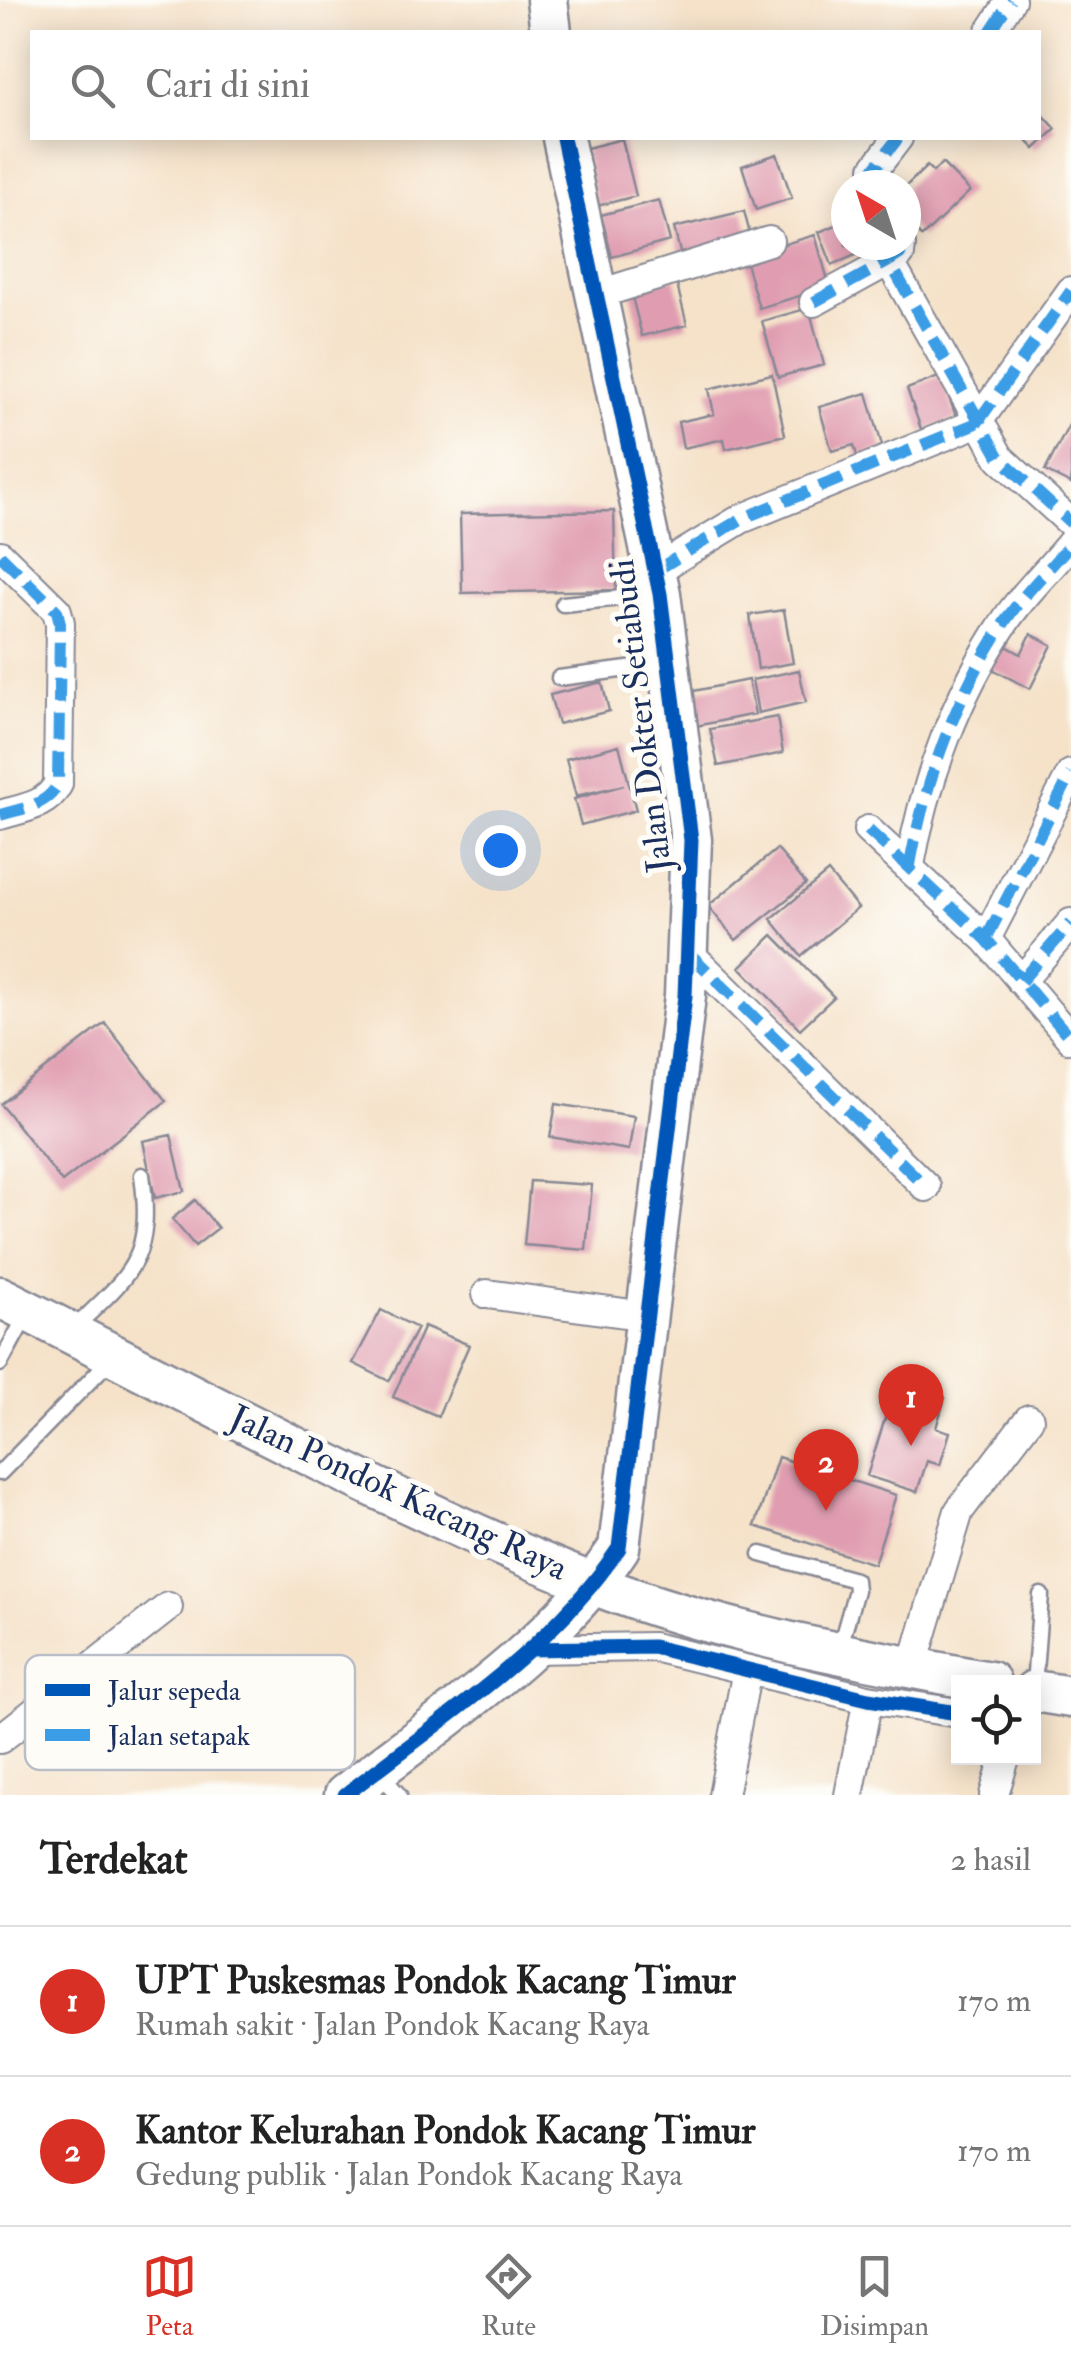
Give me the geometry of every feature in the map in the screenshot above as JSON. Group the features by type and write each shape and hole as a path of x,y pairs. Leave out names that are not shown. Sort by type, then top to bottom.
{"street":[{"path":"547,0 551,30"},
{"path":"991,30 1012,0"},
{"name":"Jalan Dokter Setiabudi","path":"345,1795 388,1782 595,1584 619,1548 689,952 691,840 658,582 563,140"},
{"path":"875,170 896,140"},
{"path":"599,294 769,241"},
{"path":"814,302 883,260"},
{"path":"898,260 977,423 1000,458 1071,523"},
{"path":"658,582 741,518 977,423 1071,292"},
{"path":"910,866 935,760 974,680 1006,619 1071,543"},
{"path":"0,555 57,611 60,623 58,784 52,796 36,805 0,814"},
{"path":"986,939 1071,774"},
{"path":"868,830 986,939 1071,1039"},
{"path":"1021,981 1071,923"},
{"path":"689,952 926,1187"},
{"path":"487,1294 646,1316"},
{"name":"Jalan Pondok Kacang Raya","path":"14,1304 336,1467 595,1584 712,1620 951,1675"},
{"path":"912,1668 959,1511 1029,1419"},
{"path":"106,1655 168,1606"},
{"path":"530,1648 653,1647 868,1699 951,1713"},
{"path":"723,1795 747,1670"},
{"path":"1041,1690 1071,1697"},
{"path":"850,1795 868,1699"},
{"path":"0,1739 25,1719"},
{"path":"994,1795 1003,1765"}],"lane":[{"path":"563,604 658,582"},
{"path":"559,678 666,664"},
{"path":"71,1332 131,1274 141,1254 146,1207 142,1175"},
{"path":"0,1364 14,1304"},
{"path":"0,1474 116,1354"},
{"path":"762,1554 854,1580 856,1590 839,1652"},
{"path":"1035,1675 1040,1595"}],"building":[{"path":"1041,112 1056,129 1035,149 1026,140 1041,140"},
{"path":"622,140 636,196 597,206 583,149"},
{"path":"777,154 792,198 756,210 742,166"},
{"path":"942,163 970,191 922,237 921,172 927,166 933,172"},
{"path":"659,200 670,241 612,257 601,215"},
{"path":"744,211 752,242 682,260 674,228"},
{"path":"831,227 831,260 844,260 832,265 819,232"},
{"path":"815,235 830,287 759,308 744,256"},
{"path":"675,277 687,325 642,336 630,289"},
{"path":"809,308 824,365 778,377 762,321"},
{"path":"772,374 785,435 726,449 724,439 683,448 678,422 714,414 709,389"},
{"path":"941,376 957,419 922,432 907,389"},
{"path":"867,393 883,449 857,456 854,445 832,451 819,407"},
{"path":"1071,421 1071,484 1045,471"},
{"path":"614,511 616,590 462,593 460,514"},
{"path":"784,610 793,663 758,669 750,615"},
{"path":"1031,634 1052,645 1030,689 985,665 997,641 1021,654"},
{"path":"799,670 806,702 758,713 752,680"},
{"path":"748,680 755,714 691,727 684,693"},
{"path":"602,682 609,711 558,724 550,695"},
{"path":"777,717 783,753 718,766 710,729"},
{"path":"619,745 636,810 581,825 574,799 624,785 576,796 566,759"},
{"path":"777,849 806,884 736,940 708,906"},
{"path":"828,872 858,908 801,956 771,919"},
{"path":"773,935 834,997 800,1029 740,967"},
{"path":"105,1023 166,1101 62,1182 1,1104"},
{"path":"556,1104 634,1116 629,1150 550,1137"},
{"path":"171,1135 184,1191 155,1198 143,1141"},
{"path":"530,1181 592,1185 586,1250 524,1245"},
{"path":"195,1200 218,1228 195,1246 172,1219"},
{"path":"381,1310 417,1328 389,1381 353,1363"},
{"path":"424,1326 469,1345 438,1416 393,1397"},
{"path":"896,1383 945,1398 936,1428 950,1432 940,1465 927,1461 917,1492 867,1476"},
{"path":"778,1457 896,1495 874,1564 755,1526"}],"marked path":[{"path":"991,30 1011,0"},
{"path":"875,170 896,140"},
{"path":"891,260 1000,458 1071,523"},
{"path":"814,302 889,261"},
{"path":"977,423 1071,291"},
{"path":"655,571 741,519 977,423"},
{"path":"910,865 934,769 972,677 1013,610 1071,543"},
{"path":"0,555 57,611 60,623 58,784 41,802 0,815"},
{"path":"986,939 1071,774"},
{"path":"868,830 986,939 1071,1039"},
{"path":"1021,981 1071,923"},
{"path":"689,953 926,1187"}],"cycle path":[{"path":"345,1795 527,1651 592,1585 619,1548 685,996 691,840 660,594 563,140"},
{"path":"530,1649 653,1647 868,1699 951,1712"}],"place":[{"name":"UPT Puskesmas Pondok Kacang Timur","path":"911,1446"},
{"name":"Kantor Kelurahan Pondok Kacang Timur","path":"826,1511"}]}
